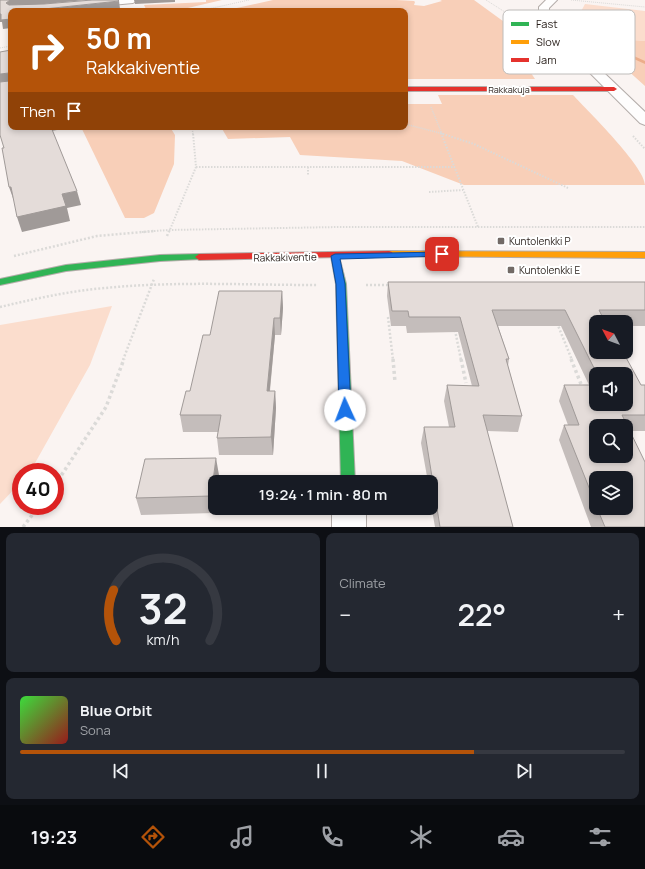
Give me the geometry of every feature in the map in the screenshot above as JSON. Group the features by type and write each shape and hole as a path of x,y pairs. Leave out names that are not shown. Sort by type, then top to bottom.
{"street":[{"path":"80,5 133,0"},
{"path":"544,10 544,7 552,0"},
{"path":"598,74 645,120"},
{"name":"Rakkakuja","path":"408,89 614,89"},
{"name":"Rakkakiventie","path":"0,282 66,268 160,258 395,254 645,255"},
{"path":"335,256 341,284 348,475"},
{"path":"349,515 349,527"}],"path":[{"path":"213,8 249,0"},
{"path":"571,0 645,7"},
{"path":"425,89 440,133 478,227"},
{"path":"408,125 474,144 568,188"},
{"path":"64,471 106,407 152,285 168,230 196,166 192,130"},
{"path":"196,166 455,168"},
{"path":"308,167 308,176"},
{"path":"429,192 463,190"},
{"path":"7,257 97,236 168,230 338,227 645,228"},
{"path":"554,316 581,384"},
{"path":"388,317 395,382"},
{"path":"453,323 466,383"},
{"path":"23,527 32,515"}],"shaded area":[{"path":"206,0 222,0 188,8 146,8 144,5 206,2"},
{"path":"273,0 396,0 414,1 414,5 424,6 442,1 440,0 474,0 503,21 503,74 532,74 535,79 408,79 408,8 237,8"},
{"path":"585,4 645,11 645,41 635,40 635,10 582,10"},
{"path":"635,40 645,41 645,86 632,74 635,74"},
{"path":"438,95 573,95 626,153 643,177 645,185 464,185 402,161 300,155 290,137 228,139 223,130 408,130 408,104 442,104"},
{"path":"82,130 172,130 175,135 174,164 154,213 144,218 125,218"},
{"path":"112,306 90,365 35,463 12,463 12,491 0,504 0,325"}],"building":[{"path":"0,0 10,0 6,3 9,5 92,0 119,1 54,8 8,8 8,19 1,20"},
{"path":"8,51 8,73 0,74 0,52"},
{"path":"8,81 8,130 52,130 77,191 62,194 66,206 17,217 11,187 9,187 2,148 4,148 0,135 0,82"},
{"path":"388,282 645,282 645,310 599,310 602,315 589,315 589,358 565,310 492,310 509,359 506,359 522,416 483,415 513,527 440,527 438,514 438,475 432,475 424,427 455,427 447,385 479,386 460,317 409,317 408,311 392,311"},
{"path":"219,291 282,291 280,318 274,318 267,391 275,391 271,437 217,438 221,415 180,415 186,391 190,391 203,335 210,335"},
{"path":"590,359 627,359 631,367 594,367"},
{"path":"633,370 641,385 645,385 645,415 622,415 624,419 589,419 589,463 633,463 633,437 645,462 645,527 605,527 600,515 633,515 633,471 589,471 589,488 564,425 579,425 564,385 589,385 589,411 633,411"},
{"path":"216,458 214,475 208,475 208,496 136,498 145,459"}],"waterway":[{"path":"635,58 645,63"}],"traffic: fast":[{"path":"335,256 341,284 348,475"},
{"path":"0,282 66,268 160,258 199,257"}],"traffic: slow":[{"path":"389,254 645,255"}],"traffic: jam":[{"path":"408,89 614,89"},
{"path":"199,257 389,254"}],"place":[{"name":"Kuntolenkki P","path":"501,241"},
{"name":"Kuntolenkki E","path":"511,270"}],"route":[{"path":"345,410 341,284 335,256 442,254"}]}
